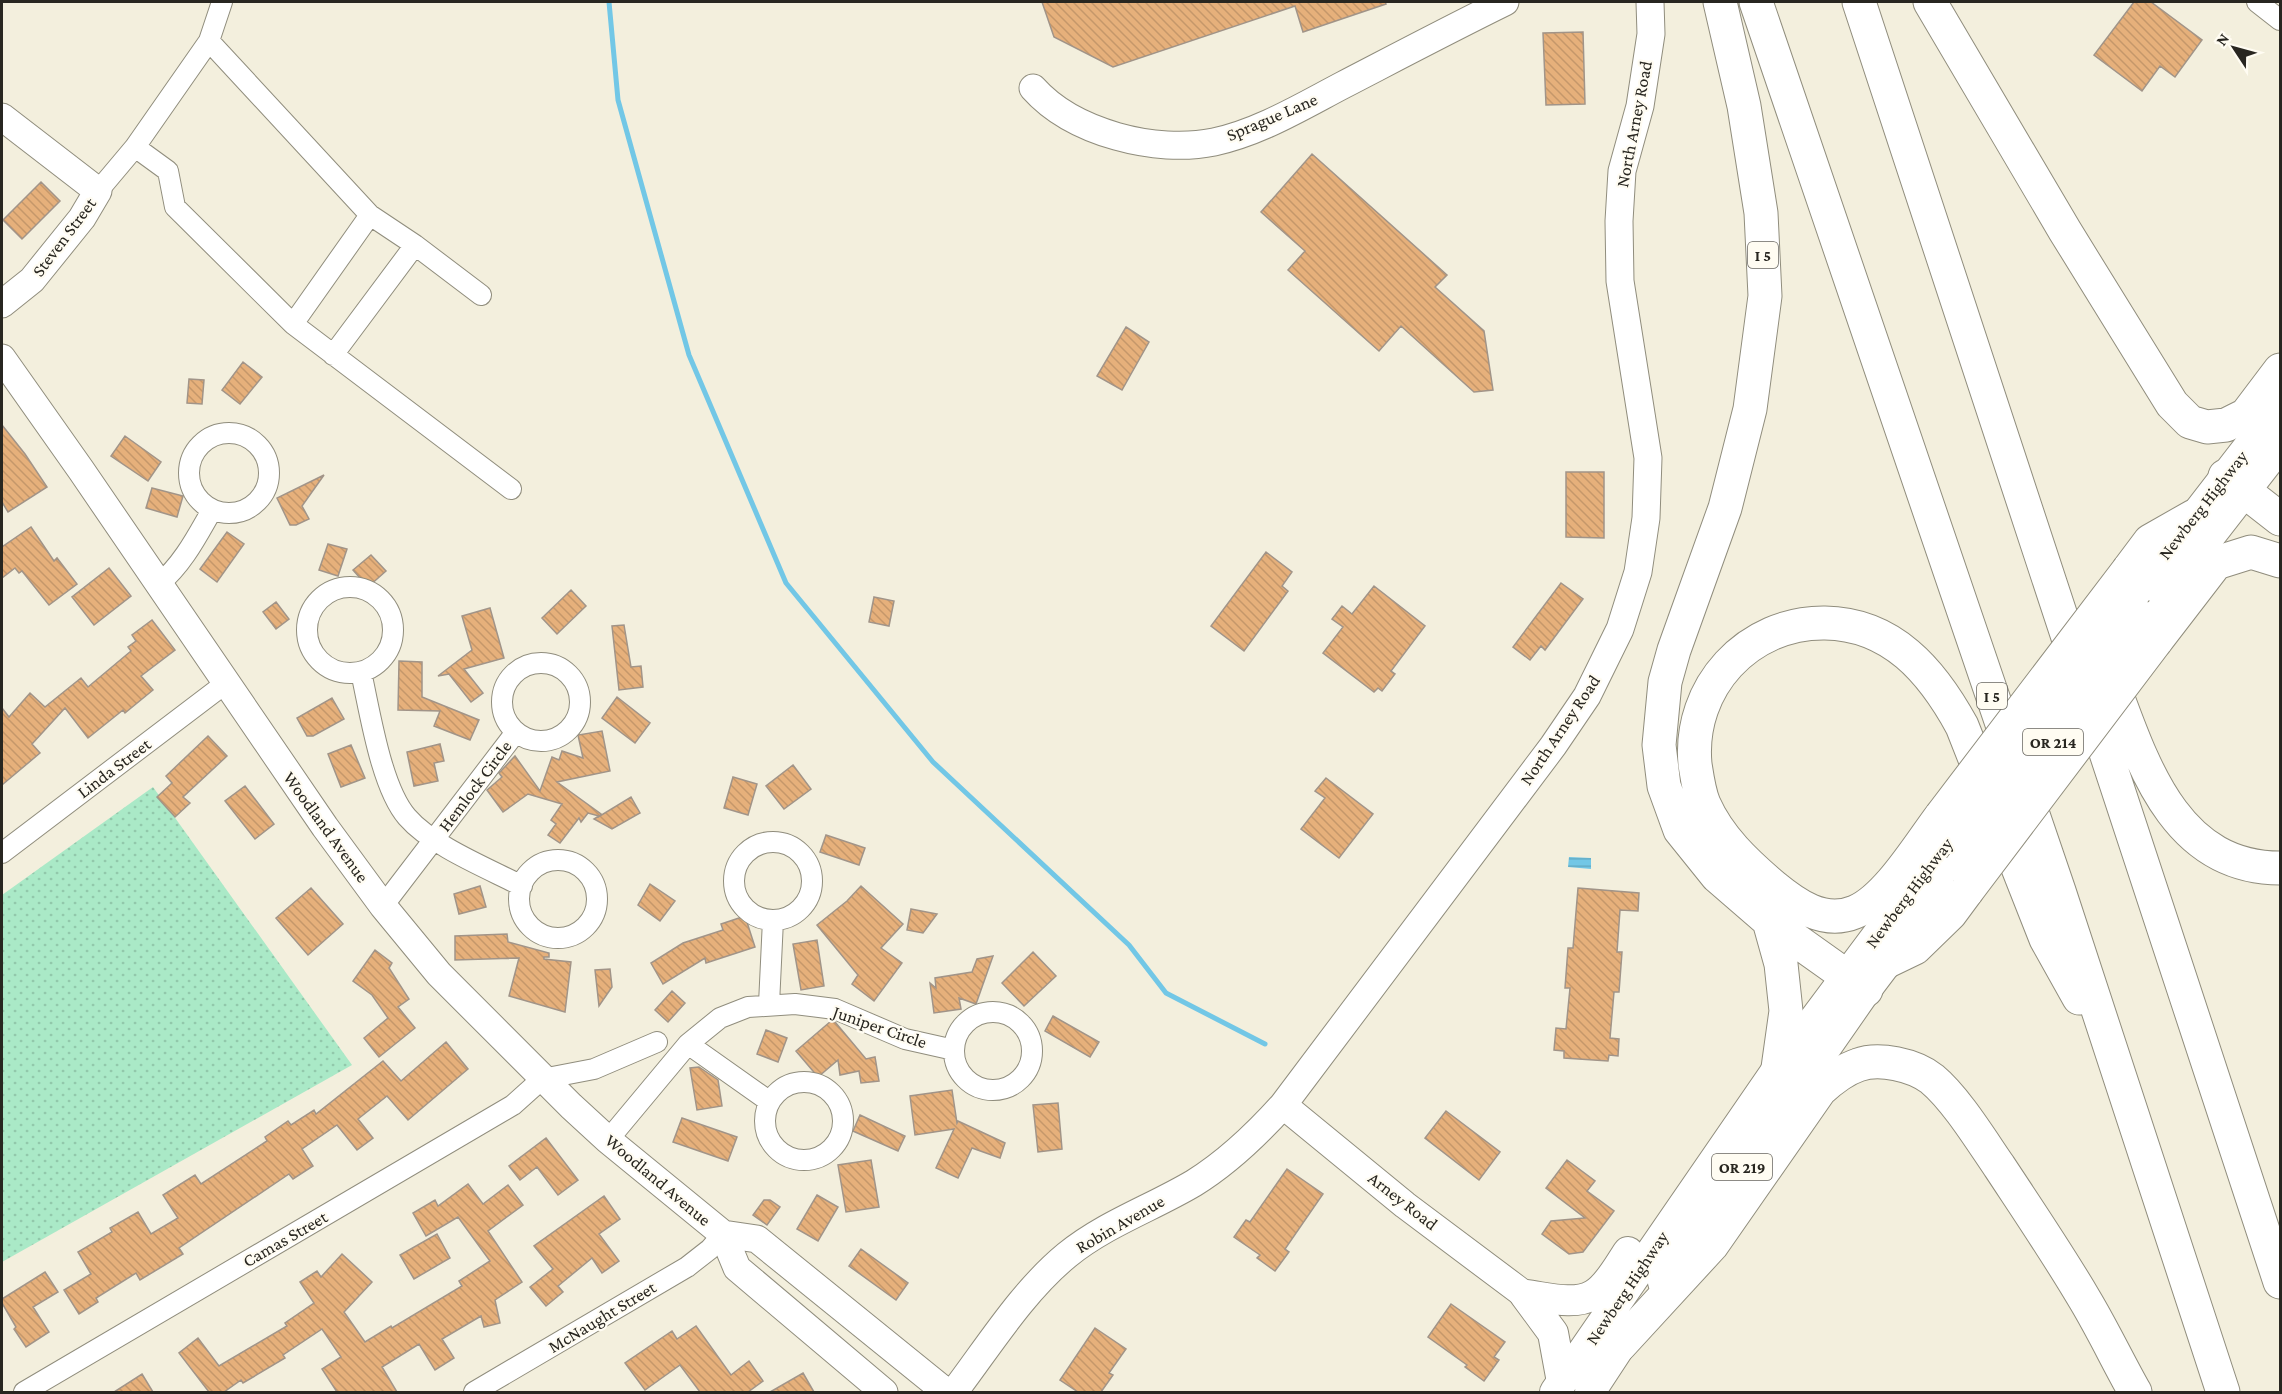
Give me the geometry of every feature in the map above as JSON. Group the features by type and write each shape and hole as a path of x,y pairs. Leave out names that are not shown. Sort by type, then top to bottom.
{"highway":[{"name":"I 5","path":"1720,2 1744,106 1761,213 1765,296 1750,409 1725,508 1674,650 1665,682 1659,746 1664,786 1680,830 1717,876 1769,921 1856,983"},
{"name":"I 5","path":"1756,2 2059,891 2223,1392"},
{"path":"1859,2 2280,1282"},
{"path":"1930,2 2172,404 2190,422 2207,427 2226,425 2246,415 2280,370"},
{"path":"1998,420 2045,509 2145,768 2163,800 2178,820 2198,839 2219,854 2245,864 2280,868"},
{"path":"2235,483 2280,519"},
{"name":"I 5","path":"1888,961 1915,948 1950,914 1963,879 2142,605 2150,541 2194,516"},
{"name":"I 5","path":"2115,1063 2046,939 1962,726 1945,696 1913,658 1894,644 1865,630 1838,623 1809,623 1791,626 1754,643 1737,656 1723,670 1708,692 1699,715 1694,746 1697,779 1703,803 1731,846 1750,866 1796,906 1814,913 1835,916 1852,914 1880,897 1945,827 2142,605 2216,563 2251,552 2280,561"},
{"path":"1769,921 1781,964 1786,1011 1779,1068"},
{"path":"1620,1345 1712,1245 1820,1090 1834,1077 1858,1065 1884,1063 1900,1065 1931,1078 1950,1098 2046,1236 2086,1302 2135,1392"}],"main road":[{"name":"Newberg Highway","path":"2142,605 2235,483 2280,406"},
{"name":"Newberg Highway","path":"2194,516 2280,446"},
{"name":"Newberg Highway","path":"1590,1392 1856,983 1945,827"},
{"name":"Newberg Highway","path":"1558,1387 1779,1068 1856,983 1888,961"},
{"path":"1525,1295 1572,1301 1594,1295 1607,1281 1657,1211 1738,1127"},
{"path":"1525,1295 1553,1333 1558,1387"}],"street":[{"path":"2,117 98,191 135,147 209,40 222,2"},
{"name":"Sprague Lane","path":"1033,88 1067,116 1118,136 1153,143 1185,145 1211,142 1237,136 1286,115 1504,2"},
{"name":"North Arney Road","path":"1283,1105 1553,746 1587,696 1620,629 1638,572 1646,518 1648,458 1620,281 1619,221 1622,171 1640,106 1651,34 1650,2"},
{"path":"2257,2 2280,20"},
{"path":"209,40 370,215 415,245 481,295"},
{"path":"135,147 168,171 175,207 293,324 511,489"},
{"name":"Steven Street","path":"2,304 32,280 82,219 98,191"},
{"path":"293,324 370,215"},
{"path":"333,355 415,245"},
{"name":"Woodland Avenue","path":"2,358 325,827 383,906 439,975 542,1079 608,1140 723,1234 737,1268 884,1392"},
{"path":"234,433 247,437 257,444 268,461 267,486 256,503 242,511 229,513 212,510 196,496 189,477 190,463 198,447 212,436 234,433"},
{"path":"159,584 176,567 212,510"},
{"path":"347,585 369,589 385,601 394,622 391,646 376,665 360,672 346,673 332,669 319,660 307,636 309,616 322,596 347,585"},
{"name":"Hemlock Circle","path":"360,672 384,768 407,816 434,839 522,886"},
{"name":"Linda Street","path":"2,853 226,684"},
{"name":"Hemlock Circle","path":"383,906 516,732"},
{"path":"769,1004 774,920"},
{"name":"Juniper Circle","path":"608,1140 688,1044 720,1018 748,1007 769,1004 813,1005 835,1009 905,1039 954,1050"},
{"path":"992,1012 1009,1015 1018,1021 1028,1033 1032,1047 1032,1061 1026,1073 1016,1084 994,1091 981,1089 968,1082 956,1065 954,1050 957,1037 966,1023 979,1015 992,1012"},
{"path":"542,1079 594,1069 657,1041"},
{"path":"688,1044 770,1102"},
{"name":"Camas Street","path":"24,1392 513,1105 542,1079"},
{"name":"Arney Road","path":"1283,1105 1405,1205 1525,1295"},
{"name":"Robin Avenue","path":"954,1392 1026,1297 1067,1255 1108,1227 1193,1183 1217,1167 1255,1135 1283,1105"},
{"name":"Woodland Avenue","path":"723,1234 757,1239 946,1392"},
{"name":"McNaught Street","path":"474,1392 687,1267 710,1249 723,1234"}],"green space":[{"path":"153,787 352,1065 2,1262 2,895"}],"water":[{"path":"1569,857 1591,858 1591,869 1568,867"}],"building":[{"path":"1042,2 1385,2 1386,4 1303,32 1295,6 1113,67 1054,37"},
{"path":"2134,2 2151,2 2202,40 2175,77 2160,66 2142,91 2094,55"},
{"path":"1583,32 1585,104 1546,105 1543,33"},
{"path":"1312,154 1447,275 1435,287 1484,331 1493,390 1474,392 1401,326 1379,351 1288,270 1305,251 1261,212"},
{"path":"41,182 60,201 22,239 3,220"},
{"path":"1126,327 1149,342 1122,390 1097,376"},
{"path":"243,362 262,377 240,404 222,390"},
{"path":"189,379 204,380 202,404 187,403"},
{"path":"2,425 47,487 8,512 2,502"},
{"path":"125,436 161,462 148,481 111,456"},
{"path":"1566,472 1604,472 1604,538 1566,537"},
{"path":"324,475 302,506 309,519 296,525 290,525 277,498"},
{"path":"152,488 183,496 177,517 146,508"},
{"path":"31,527 54,561 57,558 77,584 49,605 22,571 19,573 15,568 2,578 2,547"},
{"path":"227,532 244,544 217,582 200,569"},
{"path":"328,544 347,549 338,576 319,570"},
{"path":"1266,552 1292,572 1282,586 1288,591 1244,651 1211,626"},
{"path":"371,555 386,571 368,587 353,570"},
{"path":"109,568 131,596 94,625 72,597"},
{"path":"1561,583 1583,599 1545,650 1541,646 1530,660 1513,647"},
{"path":"1374,586 1425,626 1391,671 1395,674 1382,691 1378,688 1374,692 1323,653 1343,627 1332,619 1342,606 1352,614"},
{"path":"571,590 586,606 557,634 542,618"},
{"path":"874,597 894,601 889,626 869,622"},
{"path":"276,602 289,619 276,629 263,612"},
{"path":"490,608 504,658 464,669 483,693 471,702 449,674 438,676 472,650 462,616"},
{"path":"152,620 175,650 141,676 153,690 125,713 123,710 88,738 65,708 32,744 40,753 2,785 2,708 9,717 30,693 45,707 81,678 88,687 131,651 128,647 136,641 132,635"},
{"path":"624,625 631,667 641,666 643,687 619,690 612,626"},
{"path":"399,661 422,662 422,697 479,720 470,740 434,726 440,711 398,710"},
{"path":"617,697 650,723 635,743 602,718"},
{"path":"332,698 344,719 313,736 307,736 297,718"},
{"path":"602,731 610,771 557,782 601,814 600,816 631,797 640,813 612,829 594,819 599,816 588,813 581,822 579,818 560,843 548,835 556,824 551,820 562,804 528,794 503,812 487,790 502,777 499,773 515,756 540,791 552,757 559,760 562,751 583,758 578,735"},
{"path":"208,736 227,756 183,797 190,803 175,817 157,797 172,783 166,776"},
{"path":"440,744 444,761 434,763 438,781 414,786 407,752"},
{"path":"351,745 365,778 341,787 328,754"},
{"path":"793,765 811,789 784,809 766,786"},
{"path":"733,777 757,784 748,815 724,808"},
{"path":"1326,778 1373,814 1339,858 1301,829 1325,798 1315,791"},
{"path":"245,786 274,824 255,839 225,801"},
{"path":"826,835 865,848 859,865 820,852"},
{"path":"650,884 675,901 660,921 638,905"},
{"path":"480,886 486,907 459,914 454,894"},
{"path":"861,886 903,924 881,948 902,963 874,1001 852,984 858,975 817,925 847,901"},
{"path":"311,888 343,924 308,955 276,918"},
{"path":"1578,888 1639,893 1638,911 1620,910 1617,952 1622,952 1619,992 1614,992 1610,1038 1619,1039 1618,1056 1609,1055 1608,1061 1564,1058 1564,1051 1554,1050 1556,1028 1566,1029 1570,988 1565,988 1568,948 1573,948"},
{"path":"911,909 937,914 923,933 907,930"},
{"path":"745,916 755,947 706,963 705,958 663,984 651,963 683,943 723,930 721,924"},
{"path":"507,934 508,942 549,953 549,957 544,957 544,959 571,962 565,1012 509,996 519,958 455,960 455,936"},
{"path":"817,940 824,986 801,990 793,944"},
{"path":"375,950 392,963 389,968 409,999 398,1007 415,1028 379,1057 364,1038 388,1018 372,995 353,981"},
{"path":"1033,952 1056,976 1024,1006 1002,983"},
{"path":"993,956 976,1004 959,998 961,1009 934,1013 930,983 936,988 935,978 972,972 977,959"},
{"path":"610,969 612,987 599,1006 595,970"},
{"path":"672,991 685,1003 668,1022 655,1010"},
{"path":"1053,1016 1099,1042 1090,1057 1045,1031"},
{"path":"831,1021 835,1022 866,1059 875,1057 879,1081 861,1083 859,1071 840,1075 838,1060 818,1077 796,1051"},
{"path":"766,1030 787,1038 778,1062 757,1054"},
{"path":"446,1042 468,1069 408,1120 387,1096 358,1119 373,1138 357,1150 337,1125 302,1149 313,1166 293,1179 289,1174 179,1248 183,1254 140,1280 136,1273 96,1298 98,1302 79,1314 64,1290 91,1274 78,1252 112,1232 110,1228 138,1212 151,1234 178,1218 163,1195 195,1175 201,1184 267,1141 265,1137 288,1121 291,1125 314,1110 316,1114 383,1061 401,1081"},
{"path":"699,1067 718,1080 722,1106 697,1110 690,1068"},
{"path":"952,1090 957,1123 958,1121 1005,1143 1000,1158 972,1148 958,1178 936,1168 954,1129 915,1135 910,1096"},
{"path":"1058,1103 1062,1149 1038,1152 1033,1105"},
{"path":"1446,1111 1500,1152 1479,1180 1425,1138"},
{"path":"860,1115 905,1136 898,1151 853,1131"},
{"path":"682,1118 737,1137 728,1161 673,1142"},
{"path":"546,1138 578,1180 558,1195 537,1167 520,1180 509,1166"},
{"path":"871,1160 879,1207 846,1212 838,1165"},
{"path":"1567,1160 1595,1181 1587,1191 1614,1211 1583,1252 1569,1254 1542,1234 1551,1221 1585,1218 1546,1188"},
{"path":"1287,1169 1323,1194 1285,1249 1289,1252 1275,1271 1257,1258 1260,1255 1234,1237 1246,1220 1250,1222"},
{"path":"468,1184 483,1204 508,1185 523,1205 488,1231 522,1282 495,1300 500,1323 484,1327 481,1316 442,1339 454,1358 435,1370 419,1344 382,1367 397,1392 337,1392 322,1369 341,1357 322,1329 283,1355 285,1358 243,1383 241,1380 224,1392 209,1392 179,1353 198,1338 219,1366 287,1326 285,1323 314,1303 300,1282 317,1271 321,1277 342,1254 372,1282 344,1312 365,1342 391,1326 392,1328 462,1286 459,1281 490,1261 458,1217 426,1236 413,1213 435,1200 438,1206"},
{"path":"817,1195 838,1207 818,1241 797,1229"},
{"path":"604,1196 620,1219 599,1234 619,1261 602,1273 592,1258 558,1286 563,1292 546,1306 530,1287 553,1269 534,1246"},
{"path":"764,1200 770,1200 780,1207 767,1225 753,1215"},
{"path":"437,1234 450,1258 414,1279 400,1255"},
{"path":"861,1249 908,1283 896,1300 849,1266"},
{"path":"45,1272 58,1292 33,1307 49,1332 26,1347 14,1329 16,1327 2,1299"},
{"path":"1451,1304 1505,1342 1494,1357 1499,1360 1484,1381 1465,1367 1467,1365 1428,1337"},
{"path":"696,1326 731,1375 749,1361 763,1381 748,1392 700,1392 680,1365 645,1390 625,1363 672,1331 677,1339"},
{"path":"1095,1328 1126,1349 1109,1373 1113,1375 1101,1392 1078,1392 1060,1380"},
{"path":"803,1373 814,1392 770,1392"},
{"path":"142,1374 153,1392 114,1392"}],"waterway":[{"path":"609,2 618,100 689,355 786,583 933,762 1129,945 1166,993 1265,1044"}]}
